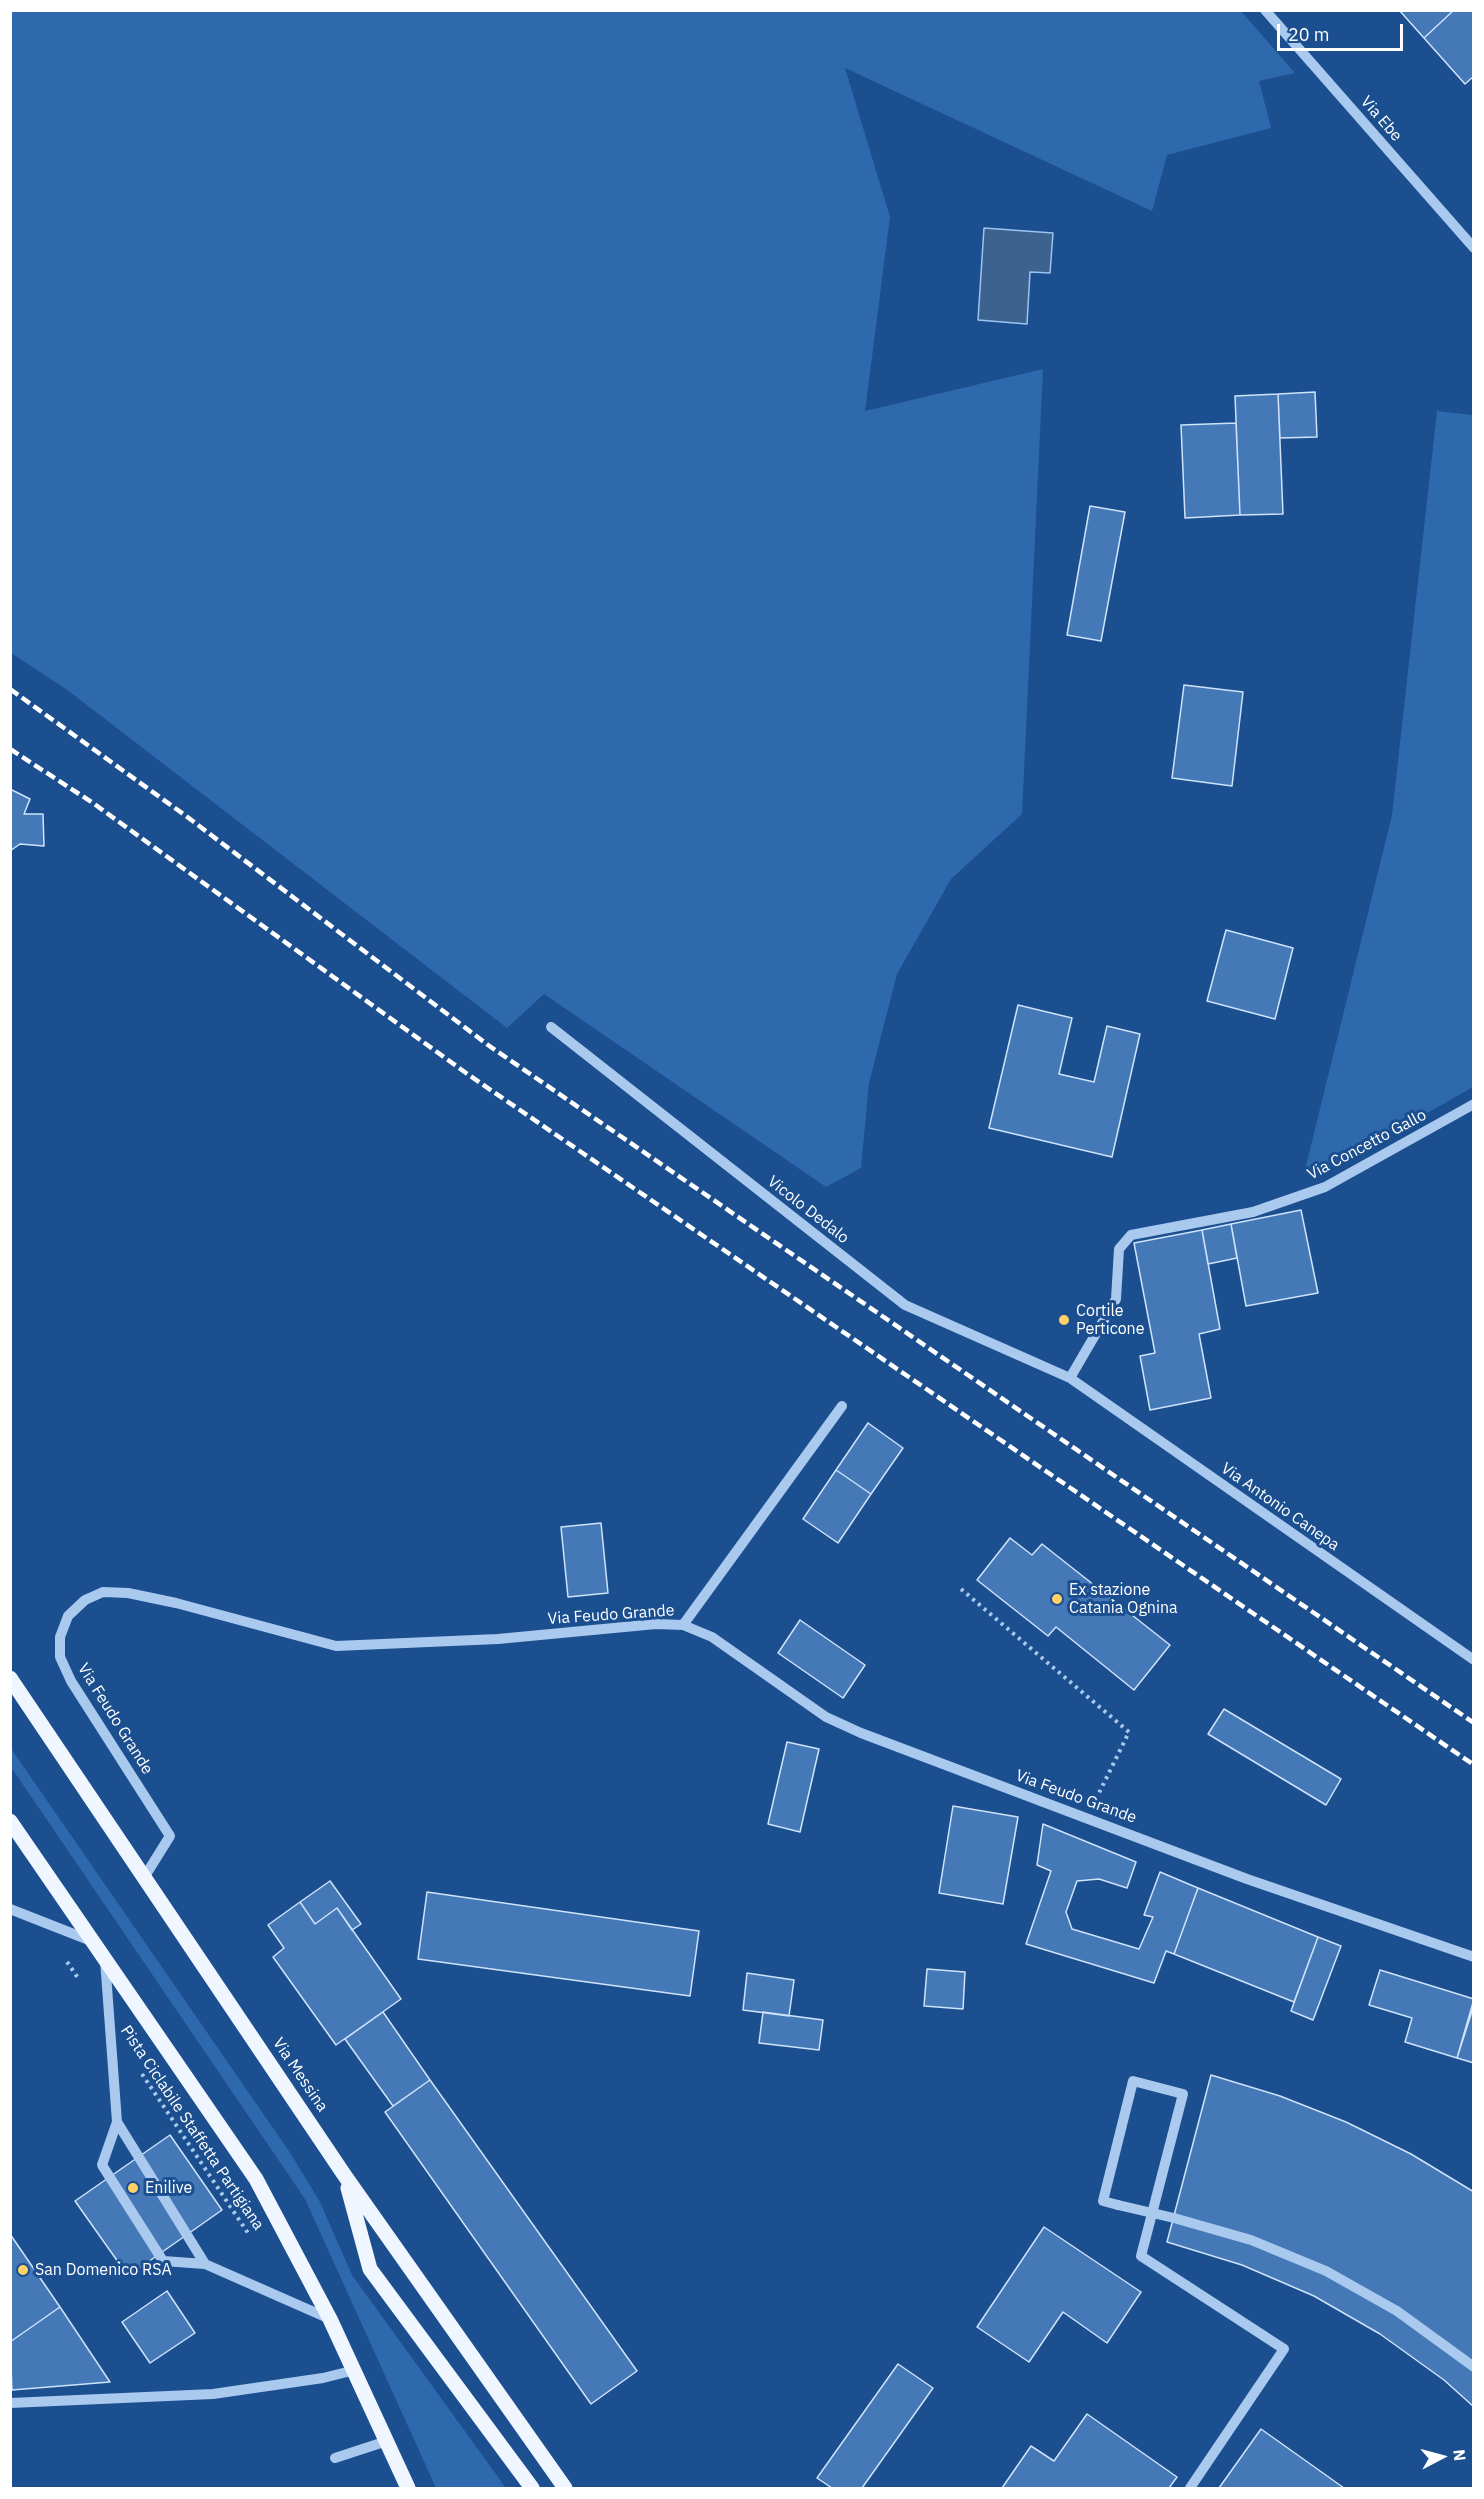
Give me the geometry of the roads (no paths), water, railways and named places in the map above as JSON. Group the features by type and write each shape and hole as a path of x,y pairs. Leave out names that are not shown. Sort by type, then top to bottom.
{"main road":[{"name":"Via Messina","path":"10,1678 345,2176 565,2488"},
{"path":"10,1821 256,2179 330,2319 408,2488"},
{"path":"345,2176 370,2269 532,2488"}],"street":[{"name":"Via Ebe","path":"1265,10 1473,248"},
{"name":"Vicolo Dedalo","path":"551,1028 905,1305 1070,1378"},
{"name":"Via Concetto Gallo","path":"1070,1378 1116,1299 1119,1249 1131,1235 1253,1212 1325,1187 1473,1104"},
{"name":"Via Antonio Canepa","path":"1070,1378 1473,1660"},
{"path":"683,1625 842,1406"},
{"name":"Via Feudo Grande","path":"145,1876 170,1836 71,1681 60,1657 60,1637 68,1616 85,1600 103,1592 128,1593 336,1646 498,1639 656,1624 683,1625 712,1637 826,1717 941,1764 1088,1817 1247,1879 1473,1957"},
{"path":"10,1908 95,1943"},
{"path":"105,1957 117,2122 102,2165 163,2261 205,2264 330,2319"},
{"path":"1190,2488 1284,2349 1141,2256 1183,2094 1133,2081 1103,2201 1118,2205 1174,2218 1251,2240 1326,2271 1397,2310 1473,2367"},
{"path":"117,2122 205,2264"},
{"path":"10,2403 213,2394 322,2378 355,2370"},
{"path":"335,2458 387,2441"}],"railway":[{"path":"10,689 186,816 488,1045 1474,1723"},
{"path":"10,749 93,803 466,1073 1474,1765"}],"place":[{"name":"Cortile Perticone","path":"1064,1320"},
{"name":"Ex stazione Catania Ognina","path":"1057,1599"},
{"name":"Enilive","path":"133,2188"},
{"name":"San Domenico RSA","path":"23,2270"}]}
